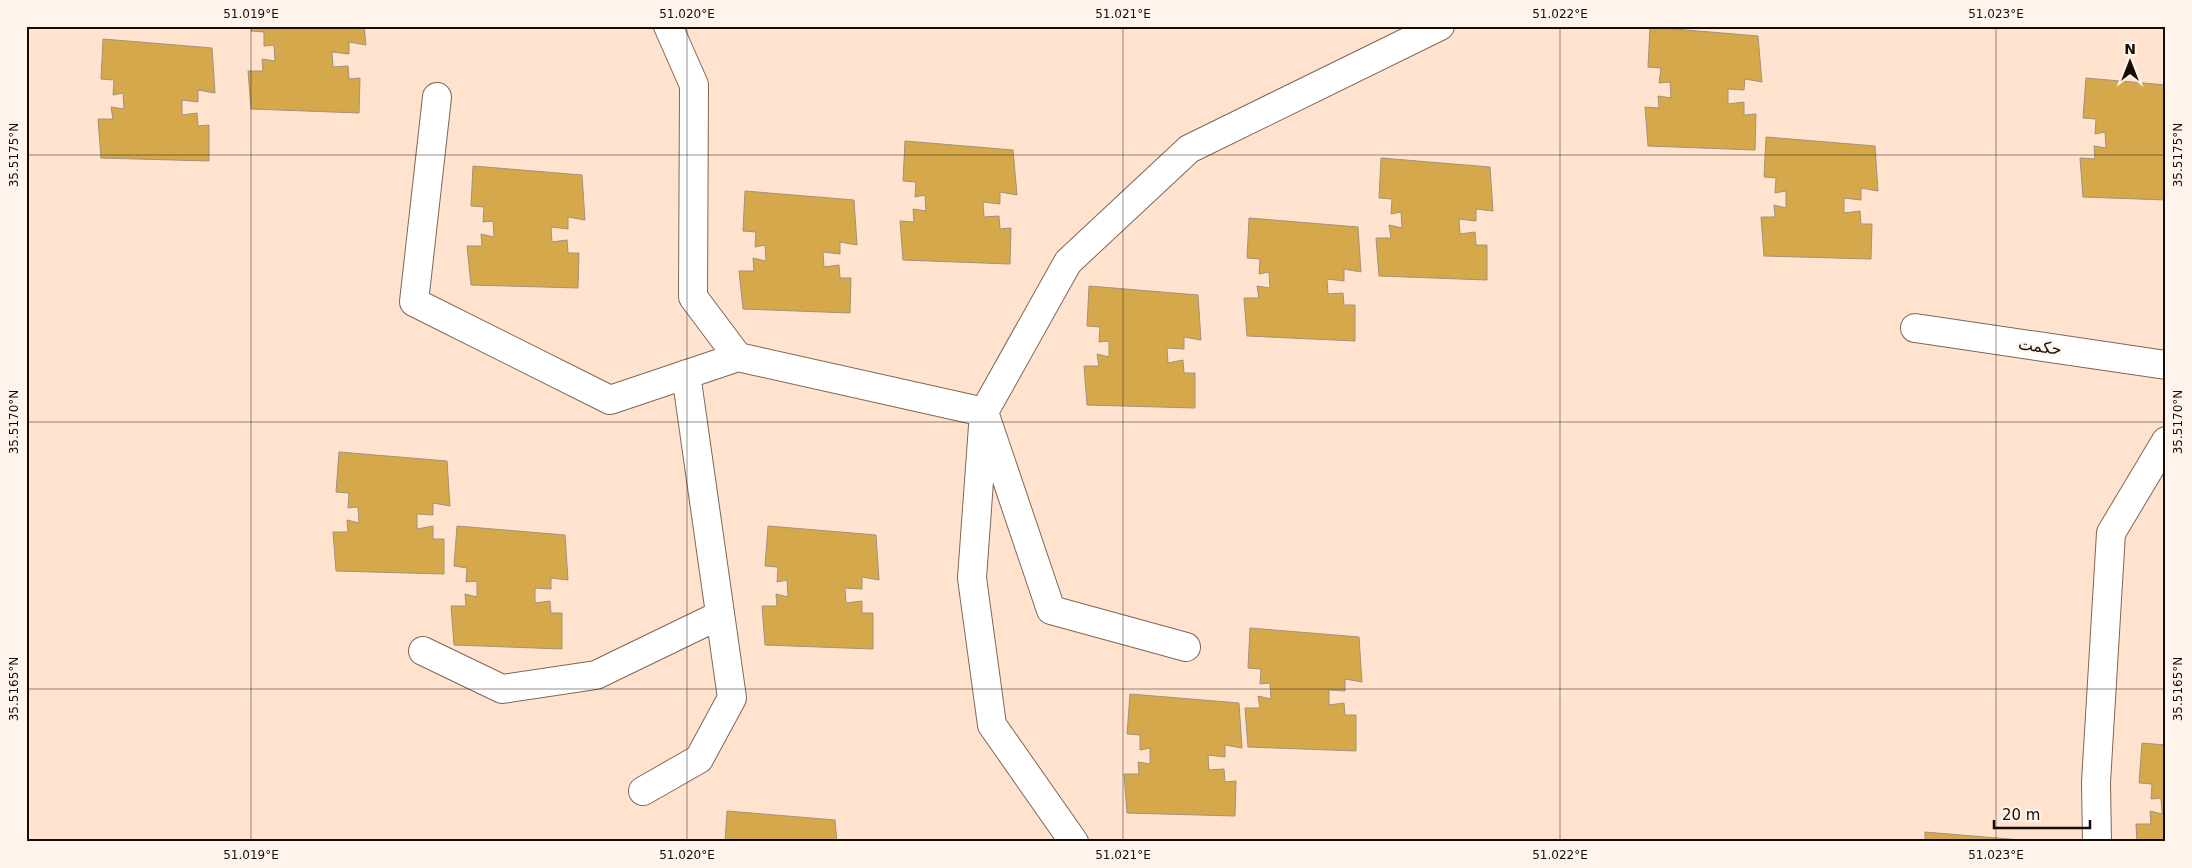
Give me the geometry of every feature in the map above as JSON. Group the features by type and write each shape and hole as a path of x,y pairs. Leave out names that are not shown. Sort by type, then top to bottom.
{"street":[{"path":"668,26 694,86 693,297 738,357"},
{"path":"1074,842 992,725 972,578 984,412 1068,262 1189,149 1440,26"},
{"path":"437,97 414,302 610,400 738,357 984,412"},
{"name":"حکمت","path":"1915,328 2166,365"},
{"path":"643,791 699,759 732,698 686,374"},
{"path":"984,412 1050,610 1186,647"},
{"path":"2097,842 2096,782 2111,533 2166,441"},
{"path":"423,651 502,689 596,675 720,615"}],"building":[{"path":"252,26 364,26 366,45 349,42 349,54 332,52 333,67 348,66 349,79 360,78 359,113 251,109 248,71 263,71 262,59 275,61 274,45 264,46 264,32 251,31"},
{"path":"1650,27 1758,36 1762,82 1745,79 1744,90 1728,89 1728,104 1744,102 1744,115 1756,114 1755,150 1648,146 1645,107 1659,108 1658,96 1671,98 1670,82 1659,83 1661,68 1648,67"},
{"path":"103,39 212,48 215,93 198,90 198,102 182,100 182,115 197,113 198,126 209,125 209,161 101,158 98,119 113,119 111,107 124,109 123,93 113,95 114,80 101,79"},
{"path":"2086,78 2166,85 2166,140 2164,139 2166,200 2083,197 2080,158 2095,159 2094,146 2106,148 2105,132 2095,134 2096,119 2083,118"},
{"path":"1766,137 1875,146 1878,191 1861,188 1861,200 1844,198 1844,213 1860,211 1861,224 1872,224 1871,259 1764,256 1761,217 1775,217 1774,205 1786,208 1786,191 1775,193 1776,178 1764,177"},
{"path":"905,141 1013,150 1017,195 1000,192 1000,204 983,202 984,217 999,216 1000,229 1011,228 1010,264 903,260 900,221 914,222 913,209 926,211 925,195 915,197 916,182 903,181"},
{"path":"1381,158 1490,167 1493,211 1476,209 1476,221 1459,219 1460,234 1475,232 1476,245 1487,245 1487,280 1379,276 1376,238 1391,238 1389,225 1402,228 1401,212 1391,214 1392,199 1379,198"},
{"path":"473,166 582,175 585,220 568,217 568,229 551,227 552,242 567,240 568,253 579,253 578,288 471,285 467,246 482,246 481,234 494,237 493,221 483,222 484,207 471,206"},
{"path":"745,191 854,200 857,245 840,242 840,254 823,252 824,267 839,265 840,278 851,278 850,313 743,309 739,271 754,271 753,258 766,261 765,245 755,247 756,232 743,231"},
{"path":"1249,218 1358,227 1361,272 1344,269 1344,281 1327,279 1328,294 1343,293 1344,305 1355,305 1355,341 1247,336 1244,298 1259,298 1257,286 1270,288 1269,272 1259,274 1260,259 1247,258"},
{"path":"1089,286 1198,295 1201,340 1184,337 1184,349 1167,348 1168,363 1183,360 1184,373 1195,373 1195,408 1087,405 1084,366 1099,366 1097,354 1109,357 1109,341 1099,342 1100,327 1087,326"},
{"path":"339,452 447,461 450,506 433,503 433,515 417,514 417,529 433,526 433,539 444,539 444,574 336,571 333,532 348,532 347,520 359,523 358,507 348,508 349,493 336,492"},
{"path":"457,526 565,535 568,580 551,578 551,589 535,588 535,603 550,601 551,613 562,613 562,649 454,645 451,606 466,606 465,594 477,597 477,581 466,582 467,568 454,566"},
{"path":"768,526 876,535 879,580 862,577 862,589 845,588 846,603 862,601 862,613 873,613 873,649 765,645 762,606 777,606 776,594 788,597 787,580 777,582 778,567 765,566"},
{"path":"1250,628 1359,637 1362,682 1345,679 1345,691 1329,690 1329,705 1344,703 1345,715 1356,715 1356,751 1248,747 1245,708 1260,708 1258,696 1271,699 1270,683 1260,684 1261,669 1248,668"},
{"path":"1130,694 1239,703 1242,748 1225,745 1225,757 1208,755 1209,770 1224,769 1225,782 1236,781 1235,816 1127,813 1124,774 1139,774 1138,762 1150,764 1150,748 1140,750 1140,735 1127,734"},
{"path":"2142,743 2166,745 2166,842 2137,842 2136,824 2151,824 2150,811 2162,814 2161,798 2151,799 2152,784 2139,783"},
{"path":"727,811 835,820 837,842 725,842"},
{"path":"1925,832 2033,841 2033,842 1925,842"}]}
